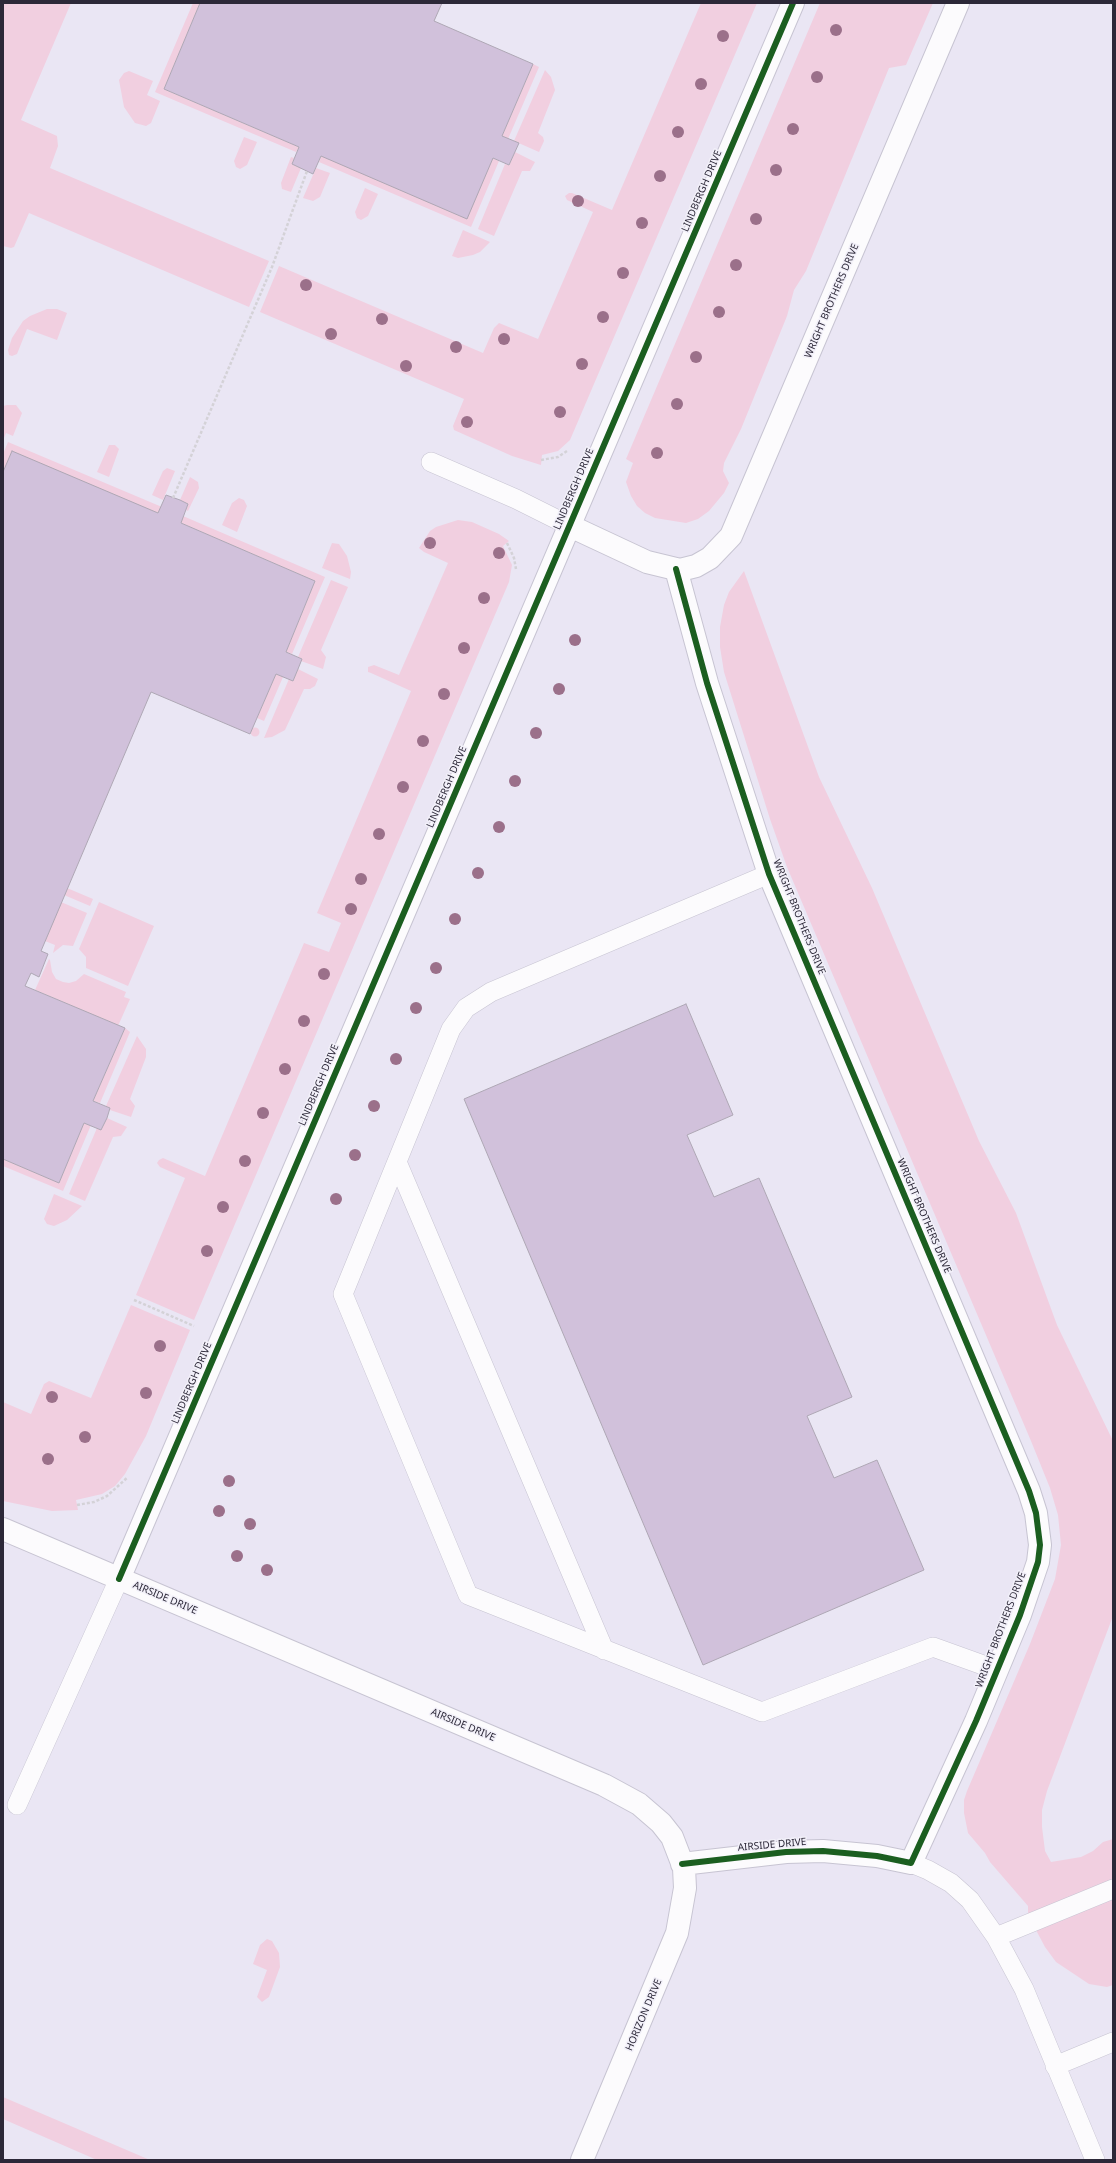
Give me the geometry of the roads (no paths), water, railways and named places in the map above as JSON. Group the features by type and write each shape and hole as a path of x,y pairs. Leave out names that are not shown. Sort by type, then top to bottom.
{"street":[{"name":"LINDBERGH DRIVE","path":"119,1579 793,3"},
{"name":"WRIGHT BROTHERS DRIVE","path":"570,526 647,562 676,569 696,566 710,558 731,536 958,3"},
{"name":"WRIGHT BROTHERS DRIVE","path":"676,569 707,683 769,874 1014,1455 1036,1513 1040,1545 1038,1562 1020,1615 911,1863"},
{"name":"AIRSIDE DRIVE","path":"3,1529 622,1794 639,1804 661,1823 672,1837 682,1864 786,1852 815,1851 877,1856 911,1863"},
{"name":"HORIZON DRIVE","path":"582,2160 677,1933 685,1888 682,1864"}],"lane":[{"path":"431,462 516,499 570,526"},
{"path":"769,874 491,992 466,1008 451,1028 343,1294 468,1595 762,1712 933,1647 997,1670"},
{"path":"397,1162 604,1650"},
{"path":"17,1805 119,1579"},
{"path":"911,1863 928,1870 951,1883 970,1900 996,1937 1024,1989 1094,2160"},
{"path":"996,1937 1113,1889"},
{"path":"1055,2066 1113,2042"}]}
